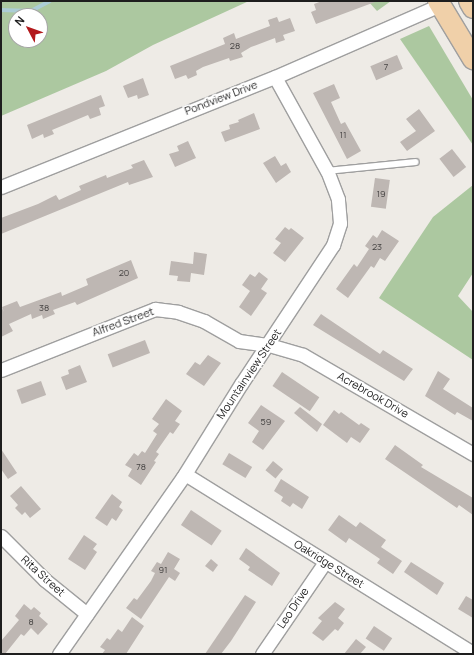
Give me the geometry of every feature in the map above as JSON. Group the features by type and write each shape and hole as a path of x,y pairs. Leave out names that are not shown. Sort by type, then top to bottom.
{"main road":[{"path":"469,1 473,8"},
{"path":"439,3 473,60"}],"street":[{"name":"Pondview Drive","path":"1,187 275,77 439,3"},
{"name":"Mountainview Street","path":"59,654 185,474 241,384 269,345 333,245 340,223 338,199 327,171 275,77"},
{"name":"Alfred Street","path":"1,370 155,309 178,312 204,321 239,341 269,345"},
{"name":"Acrebrook Drive","path":"269,345 303,355 473,454"},
{"name":"Oakridge Street","path":"185,474 473,653"},
{"name":"Rita Street","path":"1,536 45,580 87,614"},
{"name":"Leo Drive","path":"262,654 325,562"}],"lane":[{"path":"327,171 416,162"}],"green space":[{"path":"1,1 249,1 153,45 106,71 1,116"},
{"path":"368,1 391,1 377,11"},
{"path":"429,26 473,100 473,145 400,39"},
{"path":"473,185 473,273 458,296 473,312 473,360 379,298 433,217"}],"building":[{"path":"322,1 375,2 316,24 311,12 316,10 314,4"},
{"path":"277,17 279,22 290,18 295,31 283,35 285,40 276,43 275,38 251,47 241,53 243,57 230,61 229,58 203,67 196,71 197,75 188,79 186,75 175,79 170,66 225,44 223,38 234,33 236,39 270,26 268,20"},
{"path":"397,55 403,69 376,80 370,66"},
{"path":"143,78 149,95 138,99 137,95 128,98 123,86"},
{"path":"334,84 340,98 331,102 341,124 345,122 361,151 347,159 313,93"},
{"path":"101,95 105,106 99,108 101,115 90,119 88,115 52,130 54,134 44,138 43,134 32,139 27,125"},
{"path":"419,109 435,131 407,151 400,142 416,131 406,119"},
{"path":"254,113 260,129 225,142 221,132 230,129 229,125 239,122 238,120"},
{"path":"188,141 196,158 175,167 169,154 179,151 177,146"},
{"path":"452,149 466,167 454,177 439,159"},
{"path":"275,156 281,166 286,163 291,172 276,183 263,163"},
{"path":"144,160 153,177 129,185 128,182 1,234 1,218 38,204 56,195 59,200 81,190 79,186 106,175 107,178 133,168 131,165"},
{"path":"375,178 390,180 386,209 371,207"},
{"path":"285,227 289,230 291,228 304,238 285,262 273,253 281,243 275,239"},
{"path":"382,230 399,241 385,261 380,258 374,268 371,266 348,298 336,289 354,264 357,267 369,249 365,246 373,235 377,238"},
{"path":"194,252 207,254 204,275 191,273 190,282 177,281 178,276 169,275 171,261 193,264"},
{"path":"131,260 138,278 77,305 75,302 53,310 55,314 43,319 42,315 32,319 31,314 9,324 13,331 1,337 1,306 4,312 2,307 17,301 20,307 61,292 62,296 88,285 86,279"},
{"path":"259,272 268,279 261,289 267,293 251,316 239,307 250,291 242,285 250,274 255,277"},
{"path":"321,314 380,354 383,350 413,369 404,381 313,325"},
{"path":"145,340 150,353 113,367 108,354"},
{"path":"208,355 221,363 204,386 186,374 195,362 200,365"},
{"path":"80,365 87,382 66,390 61,377 69,374 68,370"},
{"path":"438,371 450,379 443,389 473,408 473,421 457,412 455,415 425,396"},
{"path":"282,372 319,397 310,411 272,386"},
{"path":"41,381 46,395 22,404 17,390"},
{"path":"166,399 182,411 175,421 180,424 173,434 170,432 156,452 159,454 154,461 156,462 141,485 128,476 132,469 125,465 134,453 138,456 142,451 145,453 157,434 153,431 159,424 152,419"},
{"path":"261,405 285,421 263,450 252,442 259,431 248,423"},
{"path":"300,407 322,424 317,432 294,413"},
{"path":"334,410 339,414 341,412 359,425 361,423 370,429 360,443 351,437 347,443 323,425"},
{"path":"395,445 423,465 421,467 473,498 473,515 459,505 457,508 385,459"},
{"path":"1,449 17,473 8,479 1,469"},
{"path":"229,453 252,467 245,478 222,464"},
{"path":"273,461 283,469 276,479 265,470"},
{"path":"281,479 309,497 302,509 293,503 290,507 281,501 283,497 274,491"},
{"path":"21,486 41,509 30,518 25,512 22,515 15,508 18,505 10,496"},
{"path":"112,494 122,502 119,507 123,510 116,521 112,518 107,526 95,518"},
{"path":"191,510 222,531 212,546 181,525"},
{"path":"339,515 356,527 360,522 386,540 381,547 402,561 393,574 377,563 380,559 349,538 346,543 328,530"},
{"path":"84,535 97,544 93,549 97,552 85,570 68,559"},
{"path":"246,548 280,573 272,586 248,570 250,567 239,559"},
{"path":"168,552 180,559 174,569 180,573 175,581 169,577 141,619 126,608 134,598 137,600 155,573 151,571 157,562 161,564"},
{"path":"211,559 218,565 213,572 205,566"},
{"path":"411,562 444,583 437,595 404,572"},
{"path":"245,595 256,602 231,641 221,654 205,654"},
{"path":"466,596 473,600 473,618 458,609"},
{"path":"335,602 345,609 338,618 344,623 338,631 335,629 323,641 312,633 322,621 318,618"},
{"path":"24,604 31,610 34,607 41,613 39,616 48,624 38,635 31,628 24,636 21,634 5,654 1,654 1,641 19,620 15,616"},
{"path":"132,617 144,626 126,654 102,654 105,650 100,647 107,638 110,640 118,629 122,632"},
{"path":"374,626 392,638 384,651 366,638"},
{"path":"356,639 366,647 360,654 344,654"}],"waterway":[{"path":"1,10 31,11 50,1"}]}
